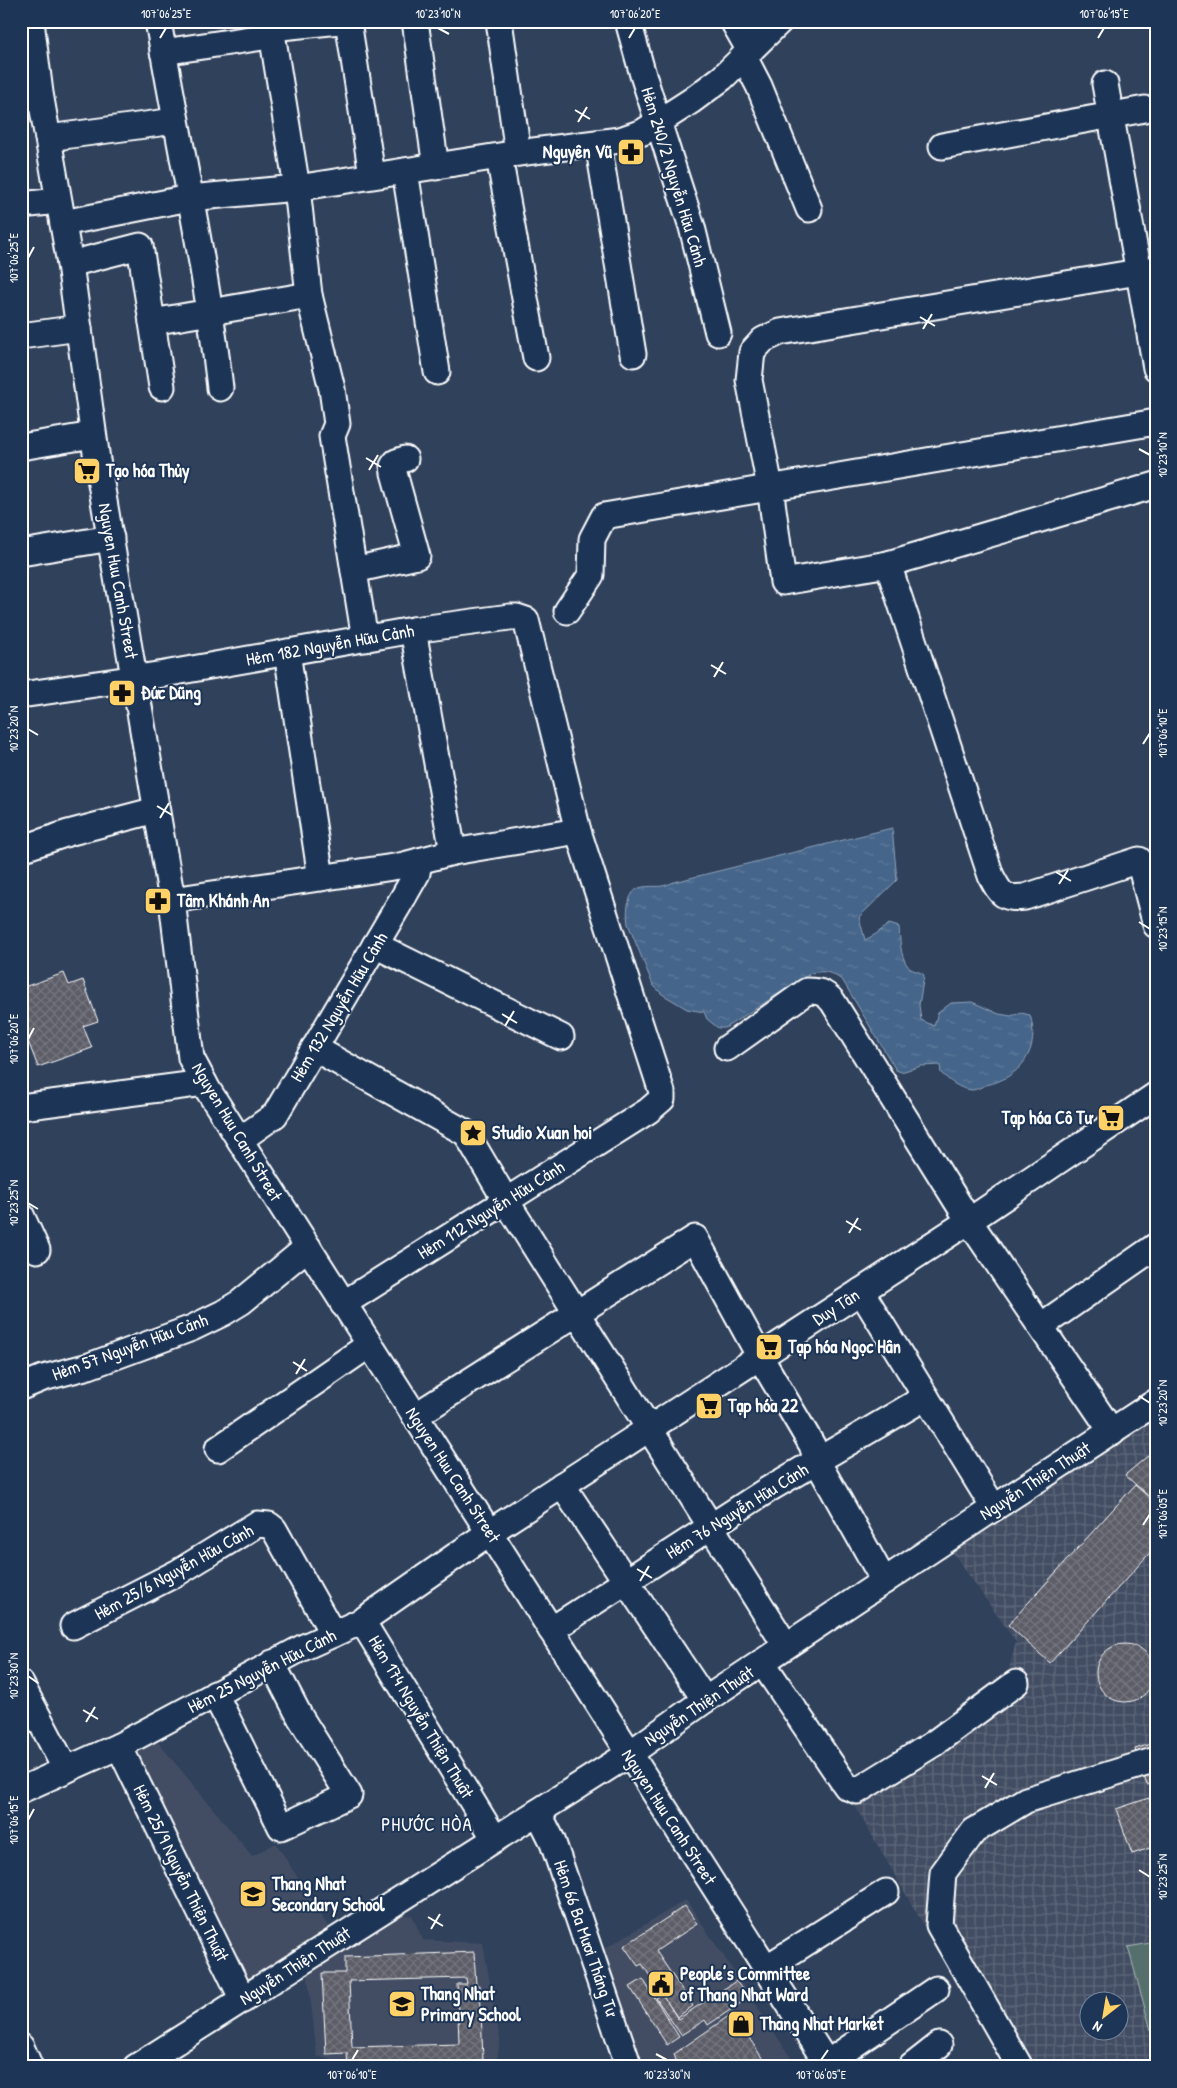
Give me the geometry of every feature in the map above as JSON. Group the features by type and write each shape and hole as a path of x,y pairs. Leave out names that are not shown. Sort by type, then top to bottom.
{"street":[{"name":"Nguyen Huu Canh Street","path":"31,21 31,94 48,138 70,264 93,435 172,900 191,1058 204,1083 241,1139 343,1304 828,2065"},
{"path":"158,21 189,198 212,312 220,388"},
{"path":"270,25 340,21"},
{"path":"348,21 372,175"},
{"path":"415,21 436,167"},
{"path":"499,21 509,155 536,358"},
{"name":"Hẻm 240/2 Nguyễn Hữu Cảnh","path":"628,21 658,124 692,228 718,333"},
{"path":"733,21 808,209"},
{"path":"21,205 60,212 297,188 372,175 620,140 643,132 658,124 722,78 780,21"},
{"path":"163,52 263,37 270,25"},
{"path":"270,25 297,188 309,295 333,398 337,424 332,436 366,639"},
{"path":"1105,84 1110,116 1147,270 1156,368"},
{"path":"942,146 1145,109"},
{"path":"48,138 175,121"},
{"path":"598,143 633,354"},
{"path":"405,171 437,372"},
{"path":"70,264 140,246 162,387"},
{"path":"1147,270 780,332 763,340 752,352 749,380 770,487 784,582 888,564 1156,485"},
{"path":"152,322 309,295"},
{"path":"21,336 78,328"},
{"path":"567,611 591,575 592,539 604,516 1156,422"},
{"path":"21,447 93,435"},
{"path":"354,570 417,556 393,466 396,462 405,460"},
{"path":"21,554 111,538"},
{"path":"888,564 991,876 1003,896 1011,898 1025,897 1148,858 1156,925"},
{"name":"Hẻm 182 Nguyễn Hữu Cảnh","path":"21,695 413,630 517,617 526,620 578,831"},
{"path":"413,630 454,852"},
{"path":"287,652 321,878"},
{"path":"21,849 68,833 156,810"},
{"path":"172,900 400,866 454,852 578,831"},
{"name":"Hẻm 112 Nguyễn Hữu Cảnh","path":"343,1304 648,1111 662,1098 662,1092 578,831"},
{"name":"Hẻm 132 Nguyễn Hữu Cảnh","path":"241,1139 275,1115 417,873 419,861"},
{"path":"375,945 561,1036"},
{"path":"727,1048 806,991 819,991 826,994 833,1002 969,1221 1112,1432"},
{"path":"314,1048 466,1133 576,1314 712,1526 786,1646"},
{"path":"21,1107 204,1083"},
{"name":"Duy Tân","path":"490,1532 969,1221 1156,1095"},
{"path":"21,1215 37,1250"},
{"path":"415,1416 695,1238 760,1357 812,1445 818,1461 884,1581"},
{"path":"1041,1326 1156,1246"},
{"name":"Hẻm 57 Nguyễn Hữu Cảnh","path":"21,1386 89,1366 192,1328 241,1302 308,1248"},
{"path":"861,1291 994,1508"},
{"path":"218,1449 369,1345"},
{"name":"Hẻm 76 Nguyễn Hữu Cảnh","path":"550,1630 712,1526 926,1397"},
{"name":"Nguyễn Thiện Thuật","path":"136,2067 629,1754 705,1700 1156,1402"},
{"path":"562,1485 705,1700"},
{"name":"Hẻm 25/6 Nguyễn Hữu Cảnh","path":"73,1626 176,1573 257,1524 263,1524 269,1525 274,1529 333,1634"},
{"name":"Hẻm 25 Nguyễn Hữu Cảnh","path":"21,1790 119,1746 272,1663 362,1621 490,1532"},
{"name":"Hẻm 174 Nguyễn Thiện Thuật","path":"362,1621 495,1840"},
{"path":"762,1662 847,1787 857,1791 933,1744 1016,1683"},
{"path":"215,1694 280,1827 349,1795 300,1717 272,1663"},
{"path":"21,1684 66,1770"},
{"name":"Hẻm 25/9 Nguyễn Thiện Thuật","path":"119,1746 243,2000"},
{"path":"1020,2067 939,1924 943,1873 974,1831 1026,1800 1156,1760"},
{"name":"Hẻm 66 Ba Mươi Tháng Tư","path":"538,1812 552,1840 629,2067"},
{"path":"766,1968 886,1892"},
{"path":"828,2065 936,1990"},
{"path":"911,2067 938,2045"},
{"path":"21,2047 30,2067"}],"shaded area":[{"path":"1156,1414 1156,2067 1005,2067 850,1797 1007,1676 1016,1642 951,1550"},
{"name":"Thang Nhat Secondary School","path":"157,1741 252,1856 276,1843 332,1933 245,1989 130,1756"},
{"path":"686,1900 797,2067 638,2067 602,1950"},
{"name":"Thang Nhat Primary School","path":"412,1915 423,1940 483,1943 500,2040 496,2067 341,2067 339,2062 317,2056 307,1969 395,1916"}],"green space":[{"path":"1156,1942 1156,2041 1154,2041 1128,1947"}],"water":[{"path":"892,828 897,880 859,917 865,940 889,924 899,927 901,947 905,961 911,969 924,975 919,1005 921,1020 934,1026 938,1013 951,1003 972,1002 999,1014 1011,1016 1021,1013 1030,1015 1033,1040 1030,1051 1018,1069 1009,1076 972,1090 959,1086 948,1079 941,1073 940,1065 921,1066 901,1072 896,1070 843,981 828,972 811,973 725,1028 718,1028 707,1019 704,1012 687,1009 662,994 653,985 628,924 629,902 631,896 638,889 665,885"}],"building":[{"path":"64,973 69,985 83,980 98,1021 83,1026 92,1048 38,1067 21,1023 21,988"},
{"path":"1156,1451 1156,1503 1125,1475"},
{"path":"1135,1485 1156,1503 1156,1546 1050,1663 1008,1625"},
{"path":"1125,1644 1141,1649 1149,1657 1154,1673 1149,1689 1141,1697 1125,1702 1109,1697 1101,1689 1096,1673 1101,1657 1109,1649"},
{"path":"1156,1742 1156,1782 1147,1785 1135,1749"},
{"path":"1149,1798 1156,1820 1156,1846 1132,1854 1116,1809"},
{"path":"685,1906 697,1924 656,1951 693,2006 677,2017 642,1964 638,1966 624,1946"},
{"path":"474,1952 476,1985 480,1985 483,2061 470,2062 470,2067 348,2067 347,2053 326,2054 322,1973 345,1973 345,1957","holes":["466,1978 467,1984 457,1984 459,2044 352,2047 349,1981"]},
{"path":"643,1979 679,2037 667,2045 630,1987"},
{"path":"736,1981 748,1998 708,2025 705,2020 681,2035 656,1998 662,1994 678,2019"},
{"path":"733,2013 768,2067 678,2067 674,2054"}],"place":[{"name":"Nguyên Vũ","path":"631,152"},
{"name":"Tạo hóa Thủy","path":"87,471"},
{"name":"Đức Dũng","path":"122,693"},
{"name":"Tâm Khánh An","path":"158,901"},
{"name":"Tạp hóa Cô Tư","path":"1111,1118"},
{"name":"Studio Xuan hoi","path":"473,1133"},
{"name":"Tạp hóa Ngọc Hân","path":"769,1347"},
{"name":"Tạp hóa 22","path":"709,1406"},
{"name":"Thang Nhat Secondary School","path":"253,1894"},
{"name":"People’s Committee of Thang Nhat Ward","path":"661,1984"},
{"name":"Thang Nhat Primary School","path":"402,2004"},
{"name":"Thang Nhat Market","path":"741,2024"}],"district":[{"name":"PHƯỚC HÒA","path":"427,1824"}]}
